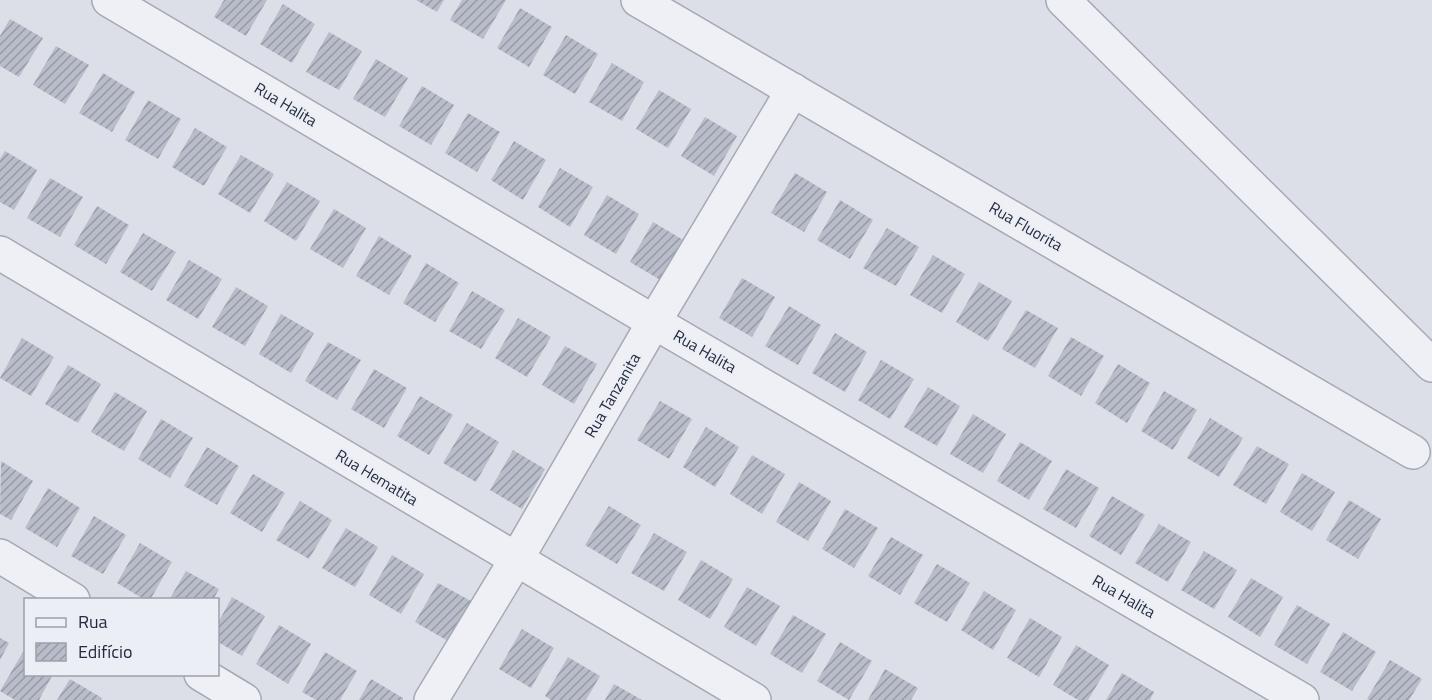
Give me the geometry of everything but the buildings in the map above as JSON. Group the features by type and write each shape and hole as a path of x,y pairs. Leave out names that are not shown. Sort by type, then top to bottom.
{"street":[{"name":"Rua Halita","path":"109,0 654,322 1302,700"},
{"name":"Rua Fluorita","path":"638,0 1413,452"},
{"path":"1063,0 1432,364"},
{"name":"Rua Tanzanita","path":"431,700 793,90"},
{"name":"Rua Hematita","path":"0,253 754,700"},
{"path":"0,556 70,598"},
{"path":"203,676 244,700"}]}
